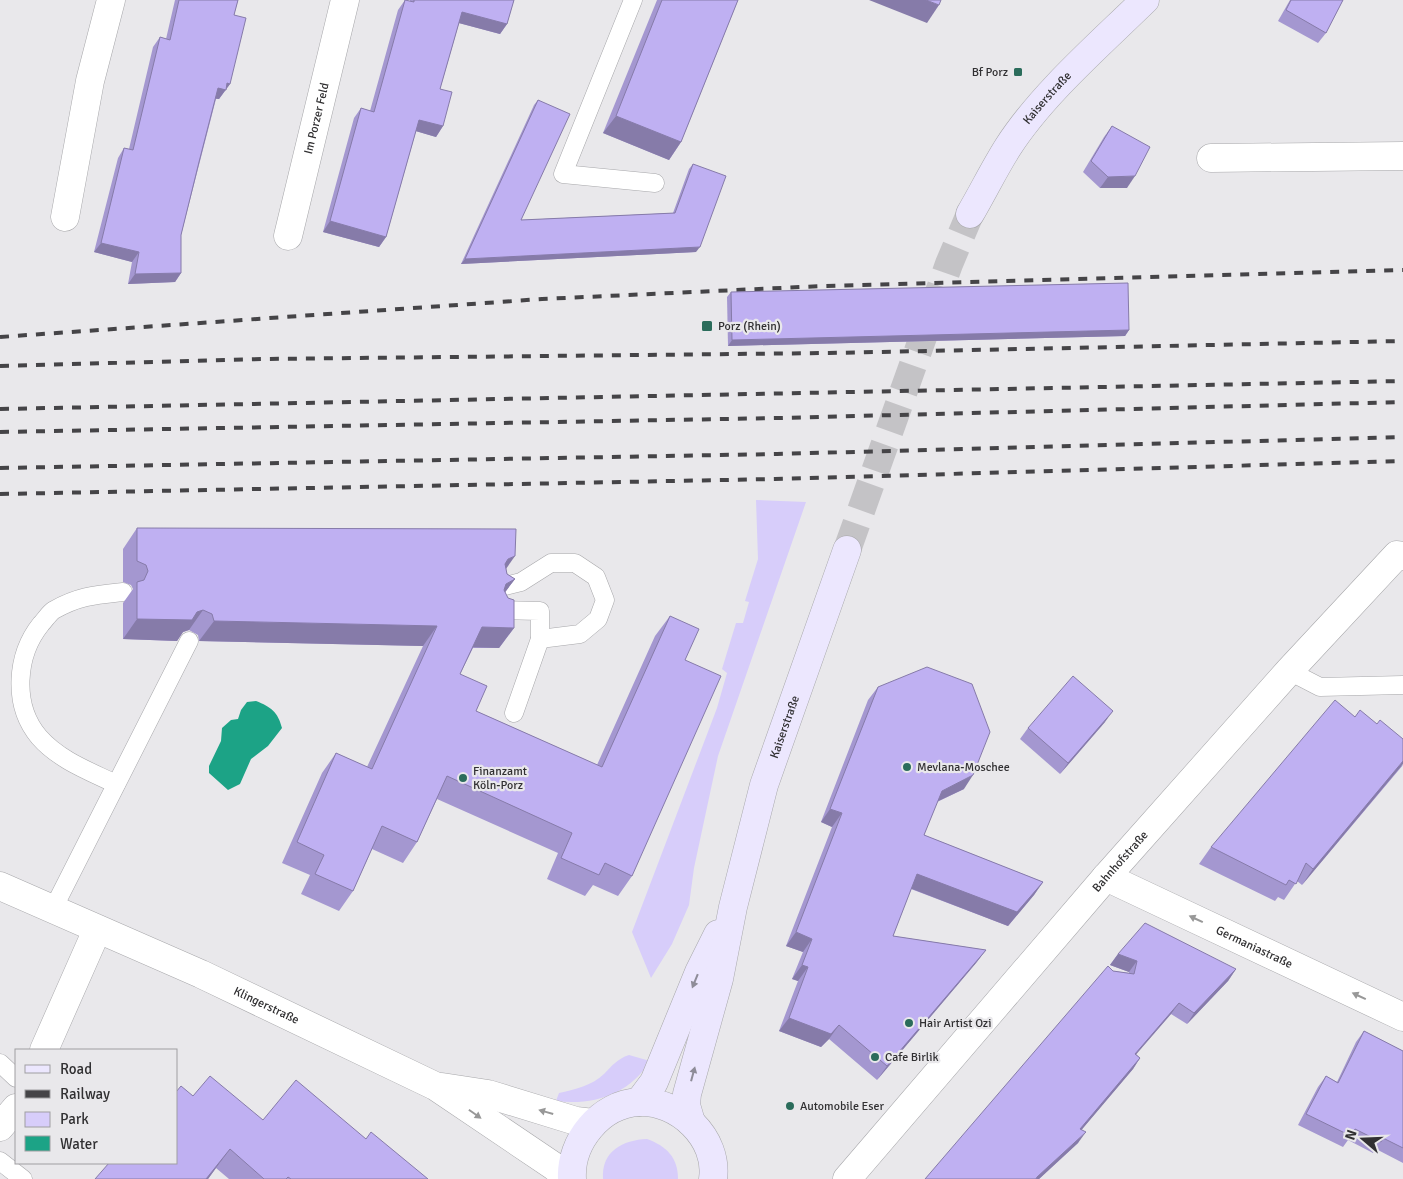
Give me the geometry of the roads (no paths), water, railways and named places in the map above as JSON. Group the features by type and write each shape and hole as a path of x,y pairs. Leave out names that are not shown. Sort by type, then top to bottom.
{"main road":[{"name":"Kaiserstraße","path":"970,214 1008,146 1033,114 1080,63 1146,0"},
{"name":"Kaiserstraße","path":"691,1122 686,1105 688,1094 719,979 733,906 764,785 848,550"},
{"name":"Kaiserstraße","path":"639,1102 654,1082 699,972 733,906"},
{"path":"571,1179 576,1148 593,1123 608,1112 639,1102 667,1108 691,1122 706,1142 715,1177"}],"street":[{"path":"65,217 90,81 111,0"},
{"name":"Im Porzer Feld","path":"288,236 345,0"},
{"path":"1211,158 1403,156"},
{"name":"Bahnhofstraße","path":"847,1179 1106,877 1289,671 1397,555 1403,556"},
{"name":"Germaniastraße","path":"1106,877 1403,1016"},
{"name":"Klingerstraße","path":"0,886 52,911 201,974 435,1086 571,1179"},
{"path":"44,1049 97,930"},
{"name":"Klingerstraße","path":"435,1086 488,1094 576,1121 593,1123"},
{"path":"0,1127 15,1109"}],"lane":[{"path":"633,0 563,174 655,183"},
{"path":"501,587 521,582 551,563 574,564 596,577 605,600 598,619 580,634 540,639"},
{"path":"116,784 63,759 38,736 23,706 20,672 30,638 52,612 81,596 123,592"},
{"path":"500,610 540,612 540,639 514,713"},
{"path":"52,911 189,641"},
{"path":"1289,671 1320,687 1403,685"},
{"path":"0,1063 15,1077"},
{"path":"0,1161 23,1179"}],"water":[{"path":"256,701 273,711 282,728 268,746 251,759 240,784 228,790 209,773 209,766 221,741 222,728 231,720 238,719 241,710 247,702"}],"tunnel":[{"path":"847,550 949,264 970,214"}],"railway":[{"path":"0,337 542,299 823,286 1403,270"},
{"path":"0,366 262,359 829,353 1403,341"},
{"path":"0,409 1403,381"},
{"path":"0,432 779,418 1403,402"},
{"path":"0,468 777,454 1403,437"},
{"path":"0,494 775,479 1403,461"}],"place":[{"name":"Bf Porz","path":"1018,72"},
{"name":"Porz (Rhein)","path":"707,326"},
{"name":"Mevlana-Moschee","path":"907,767"},
{"name":"Finanzamt Köln-Porz","path":"463,778"},
{"name":"Hair Artist Ozi","path":"909,1023"},
{"name":"Cafe Birlik","path":"875,1057"},
{"name":"Automobile Eser","path":"790,1106"}]}
